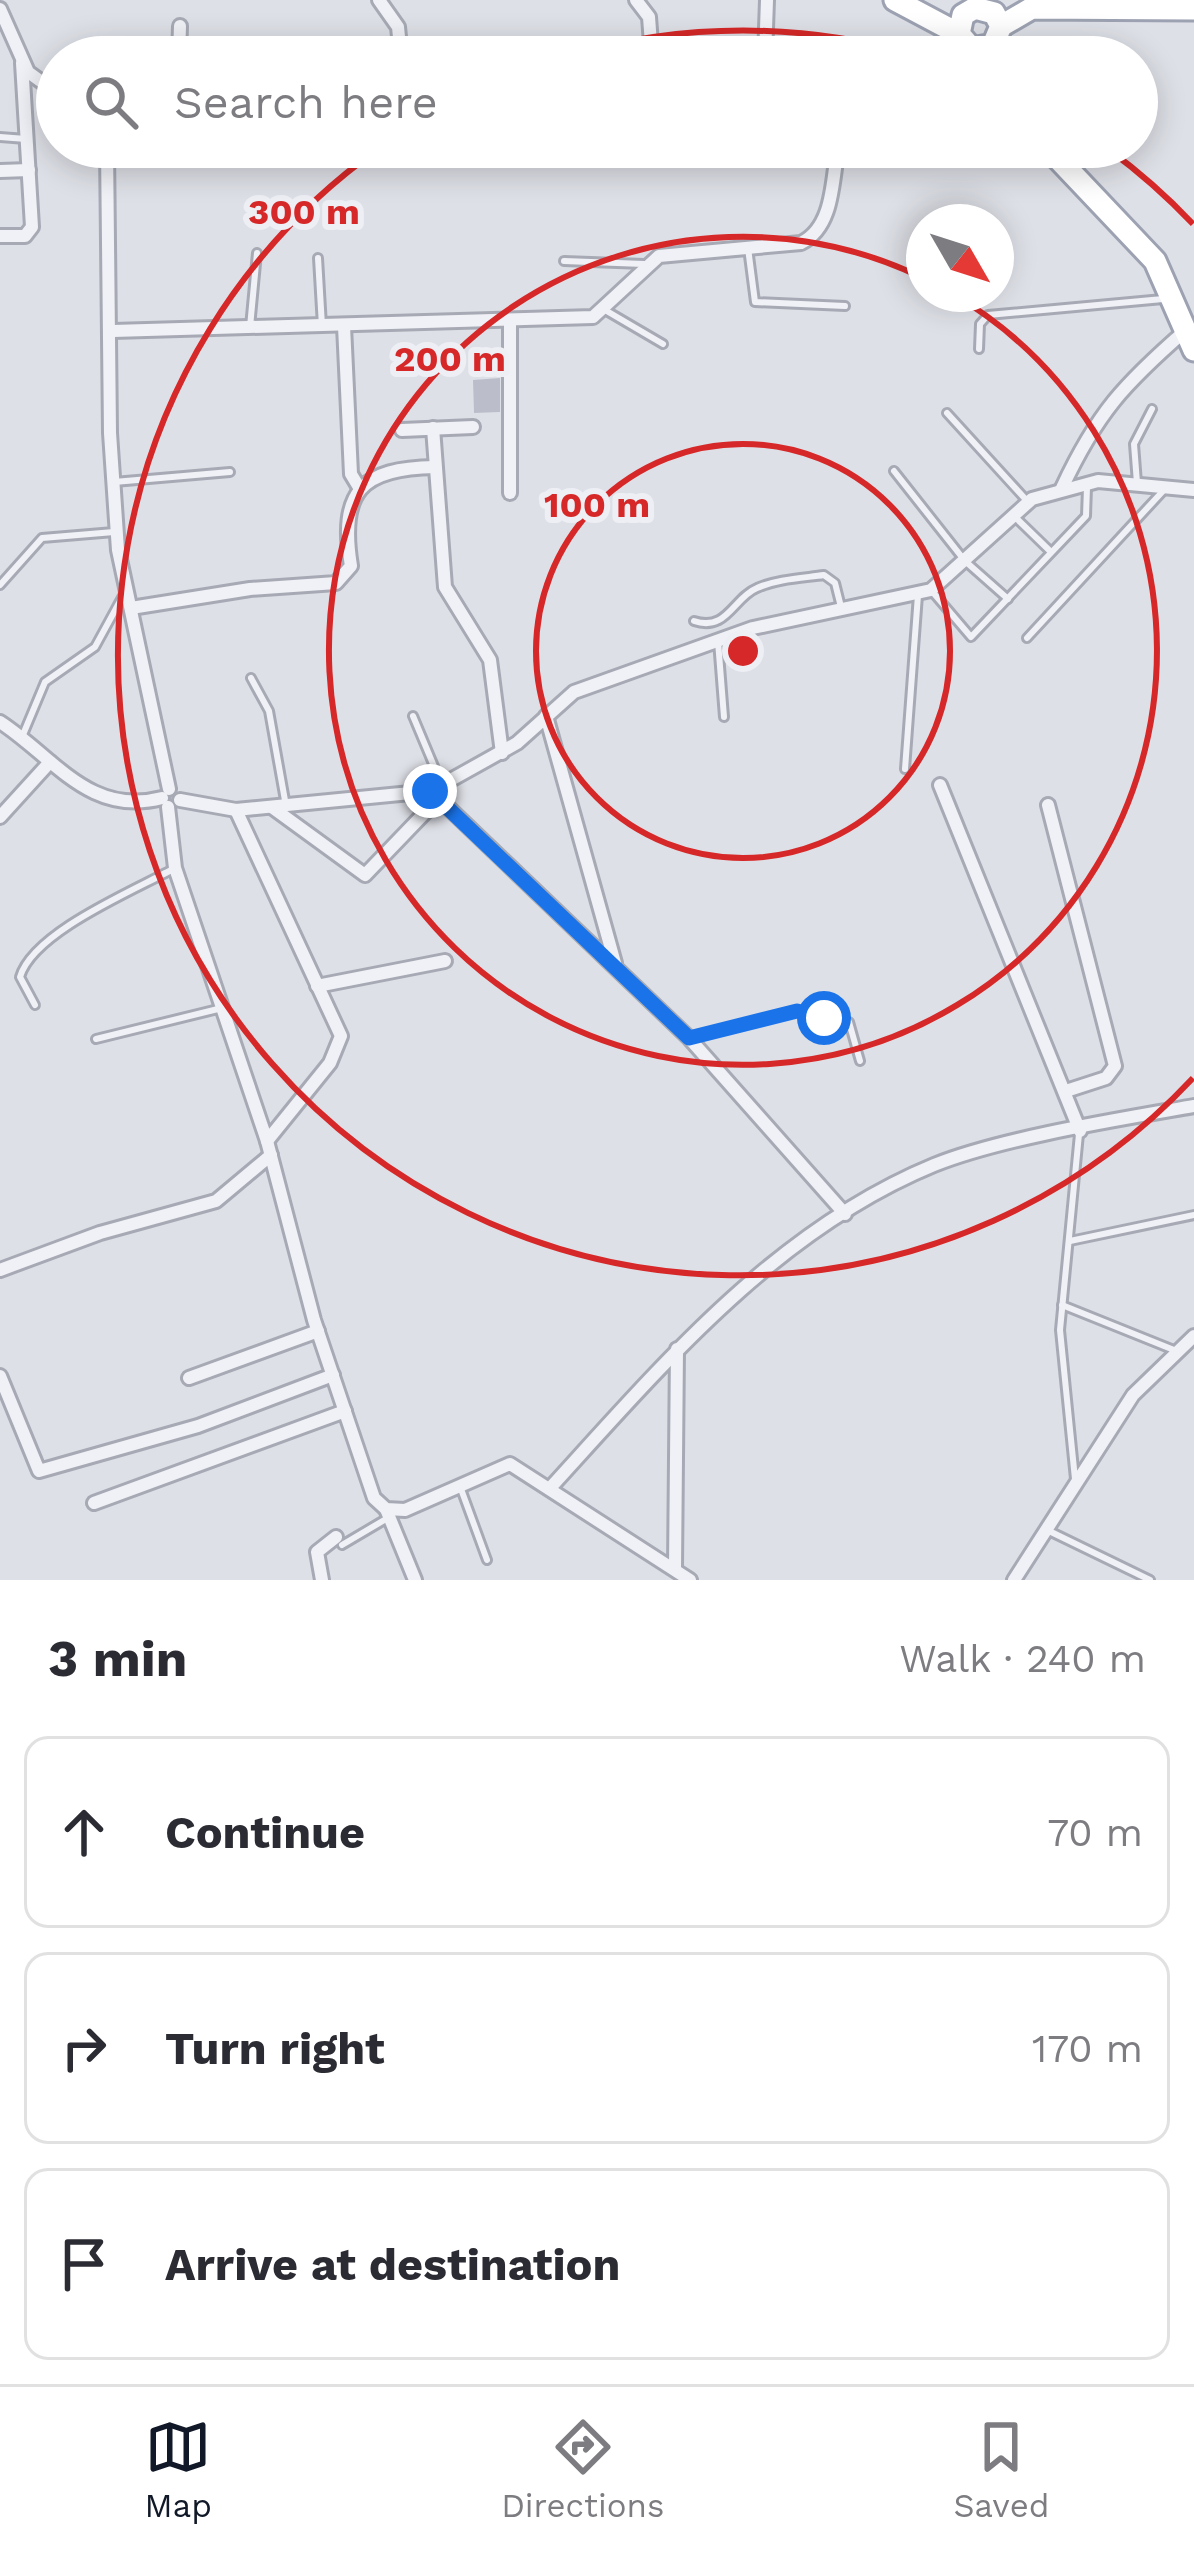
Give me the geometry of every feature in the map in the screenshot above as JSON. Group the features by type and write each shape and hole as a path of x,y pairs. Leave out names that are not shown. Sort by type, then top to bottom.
{"main road":[{"path":"895,0 954,36"},
{"path":"945,0 991,12 1194,9"},
{"path":"1068,168 1135,235 1191,332"},
{"path":"1089,168 1136,215 1172,265 1191,332"}],"street":[{"path":"379,0 398,26 399,36"},
{"path":"636,0 649,17 650,36"},
{"path":"766,36 767,0"},
{"path":"0,9 22,63 30,233 0,236"},
{"path":"180,26 180,36"},
{"path":"22,63 36,75"},
{"path":"108,168 117,532 170,799 175,868 269,1148 345,1412 374,1498 388,1513 415,1580"},
{"path":"112,331 582,320 604,310 646,264 673,253 813,237 825,216 834,168"},
{"path":"0,171 29,170"},
{"path":"510,322 510,494"},
{"path":"344,326 351,474 360,489"},
{"path":"1062,488 1091,425 1126,384 1191,332"},
{"path":"402,430 473,427"},
{"path":"433,428 445,587 490,660 502,753"},
{"path":"131,608 250,589 336,584 351,566 344,526 360,489 386,471 435,467"},
{"path":"279,806 365,875 437,792 502,753 574,692 717,638 924,592 1028,503 1062,488 1137,483 1194,490"},
{"path":"546,716 616,968"},
{"path":"0,722 106,800 139,804 170,799 236,810 437,792 689,1038 845,1214"},
{"path":"0,818 50,763"},
{"path":"940,784 1080,1131"},
{"path":"1048,805 1115,1066 1106,1078 1066,1091"},
{"path":"0,1270 100,1233 216,1201 269,1148 337,1052 338,1023 236,810"},
{"path":"317,986 445,962"},
{"path":"551,1487 708,1315 845,1214 934,1166 1194,1106"},
{"path":"189,1378 318,1331"},
{"path":"1013,1580 1133,1395 1174,1350 1194,1336"},
{"path":"675,1568 677,1348"},
{"path":"0,1376 39,1471 198,1426 333,1376"},
{"path":"94,1503 345,1412"},
{"path":"388,1513 510,1464 690,1580"},
{"path":"322,1580 317,1552 339,1541"}],"lane":[{"path":"0,137 27,139"},
{"path":"748,248 755,302 844,306"},
{"path":"250,328 257,253"},
{"path":"318,258 322,326"},
{"path":"564,260 646,264"},
{"path":"979,350 980,324 988,315 1125,306 1172,296"},
{"path":"604,310 663,344"},
{"path":"1137,483 1134,444 1152,409"},
{"path":"947,413 1028,503"},
{"path":"893,471 964,561 1008,599"},
{"path":"114,482 230,472"},
{"path":"924,592 968,638 1086,516 1087,483"},
{"path":"1027,638 1166,488"},
{"path":"1014,516 1051,552"},
{"path":"0,585 42,538 117,532"},
{"path":"694,621 702,624 730,615 750,590 765,584 824,575 835,583 842,610"},
{"path":"22,737 45,682 95,647 127,589"},
{"path":"904,769 924,592"},
{"path":"717,638 724,717"},
{"path":"251,678 269,711 279,806"},
{"path":"412,716 437,792"},
{"path":"35,1005 20,976 26,962 58,933 175,868"},
{"path":"96,1039 221,1008"},
{"path":"689,1038 804,1012 849,1022 860,1061"},
{"path":"1075,1480 1062,1305 1080,1131"},
{"path":"1070,1241 1194,1214"},
{"path":"1062,1305 1174,1350"},
{"path":"459,1486 488,1560"},
{"path":"339,1541 388,1513"},
{"path":"1047,1530 1150,1580"}],"building":[{"path":"500,378 500,412 474,413 473,380"}],"route":[{"path":"430,791 689,1038 797,1011 824,1018"}]}
